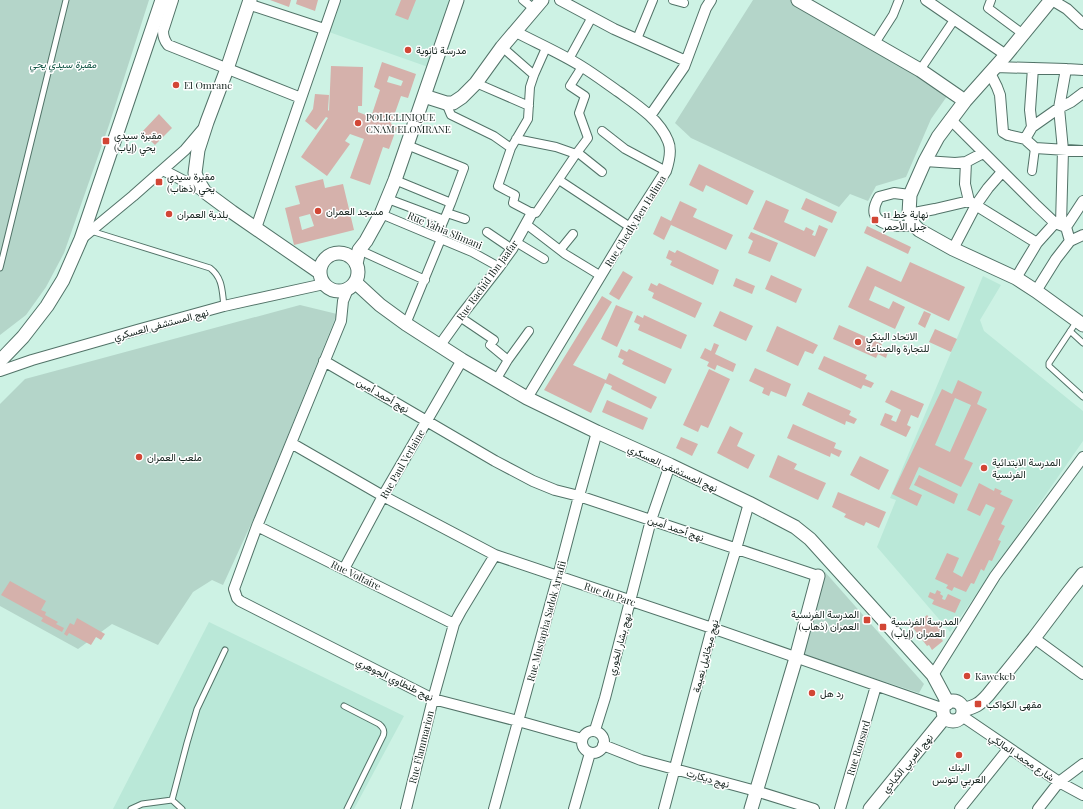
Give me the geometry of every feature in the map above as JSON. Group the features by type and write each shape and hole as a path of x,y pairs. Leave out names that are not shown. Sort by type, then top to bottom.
{"street":[{"path":"0,361 23,337 47,306 86,235 162,0"},
{"path":"173,0 163,30 163,36 168,45 301,98"},
{"path":"256,228 284,151 335,0"},
{"path":"356,264 359,250 373,231 388,199 457,0"},
{"path":"424,96 446,104 453,103 476,83 502,47 538,5 523,0"},
{"path":"560,0 614,29 637,38 686,62"},
{"path":"637,38 653,0"},
{"path":"673,0 684,3"},
{"path":"650,116 686,62 701,19 711,0"},
{"path":"798,0 920,70 964,101"},
{"path":"875,43 893,15 899,0"},
{"path":"926,0 1006,55"},
{"path":"990,0 988,8 1023,34"},
{"path":"1077,325 1036,291 1016,278 953,249 919,230 912,219 910,195 925,161 950,119 1052,0 1068,9 1083,24"},
{"path":"205,192 195,173 198,150 249,2 324,29"},
{"path":"569,59 592,17"},
{"path":"920,70 954,20"},
{"name":"Rue Chedly Ben Halima","path":"516,32 569,59 635,103 650,116 661,129 669,142 670,152 666,171 630,227 527,398"},
{"path":"502,47 534,75"},
{"path":"546,48 530,87 528,119 511,148 498,186 515,195 512,203 532,213 536,213 576,153 588,138 579,113 585,96 570,86 582,67"},
{"path":"993,70 1033,68 1083,70"},
{"path":"1032,127 1030,110 1033,68"},
{"path":"1061,225 1063,150 1059,108 1066,69"},
{"path":"993,70 1000,95 1003,132 1025,139 1035,148 1083,151"},
{"path":"476,83 529,106"},
{"path":"1025,139 1032,127 1083,93"},
{"path":"446,104 451,115 494,136 511,148"},
{"path":"950,119 1002,172 1061,225 1070,240"},
{"path":"86,235 185,150 197,137 207,122"},
{"path":"602,131 625,149 666,171"},
{"path":"516,139 556,147 576,153 602,172"},
{"path":"406,324 425,280 445,217 464,168 407,145"},
{"path":"1032,171 1035,148"},
{"path":"925,161 955,163 966,162 983,153"},
{"path":"966,162 966,184 972,203 1037,244"},
{"path":"163,170 205,192 256,228 321,278 329,288 335,291 342,291 351,286"},
{"path":"953,249 972,203 1002,172"},
{"path":"395,180 451,203"},
{"path":"559,180 630,227"},
{"path":"910,195 894,193 879,197 875,205 875,213 877,218 882,222 893,226 903,226 912,219 935,209 972,203"},
{"path":"388,199 445,217 465,219"},
{"path":"1016,278 1037,244 1061,225 1083,201"},
{"name":"Rue Rachid Ibn Jaafar","path":"440,345 499,267 514,245 532,213"},
{"name":"Rue Yahia Slimani","path":"381,214 472,252 499,267"},
{"path":"526,224 560,250 601,276"},
{"path":"487,232 544,259"},
{"path":"560,250 573,234"},
{"path":"1036,291 1070,240 1083,235"},
{"path":"359,250 425,280"},
{"path":"257,526 341,321 343,301 357,277 358,271 356,264 352,258 345,253 338,252 331,254 325,258 321,265 321,278"},
{"name":"نهج المستشفى العسكري","path":"0,371 32,360 321,278"},
{"name":"نهج المستشفى العسكري","path":"351,286 462,360 527,398 749,503 795,527 810,539 933,675 946,710"},
{"path":"460,317 494,340 490,346 508,360"},
{"path":"496,380 508,360 529,331"},
{"name":"Rue Paul Verlaine","path":"344,569 383,496 462,360"},
{"name":"نهج أحمد أمين","path":"324,361 494,461 533,481 555,490 579,496 818,576 796,658 751,809"},
{"name":"Rue Mustapha Sadok Arrafii","path":"494,809 579,496 598,432"},
{"name":"Rue du Parc","path":"291,443 383,496 495,555 712,628 946,710"},
{"path":"933,675 995,576 1083,457"},
{"name":"نهج بشار الخوري","path":"595,730 631,601 651,520 670,465"},
{"name":"نهج ميخائيل نعيمة","path":"664,809 712,628 749,503"},
{"name":"Rue Voltaire","path":"257,526 454,624"},
{"name":"نهج طنطاوي الجوهري","path":"257,526 234,589 237,598 240,601 433,699 582,739"},
{"name":"Rue Flammarion","path":"406,809 433,699 454,624 460,611 495,555"},
{"path":"946,710 950,721 954,721 959,719 962,713 981,702 1034,638 1083,574"},
{"path":"1034,638 1081,670"},
{"name":"Rue Ronsard","path":"840,809 876,686"},
{"name":"نهج العربي الكبادي","path":"870,809 946,710"},
{"name":"شارع محمد المالكي","path":"962,713 1009,748 1059,782 1083,795"},
{"path":"595,730 602,736 604,745 594,753 583,747 582,739 587,732 595,730"},
{"name":"نهج ديكارت","path":"604,745 641,760 756,791 814,809"},
{"path":"960,809 1009,748"},
{"path":"574,809 590,752"},
{"path":"1038,809 1059,782 1083,764"}],"lane":[{"path":"0,268 66,0"},
{"path":"86,235 210,268 216,272 220,280 224,306"},
{"path":"1077,325 1083,343"},
{"path":"1077,325 1048,363 1049,366 1083,397"},
{"path":"172,800 197,709 225,650"},
{"path":"344,706 379,724 382,726 384,731 384,736 347,809"},
{"path":"131,809 142,804 172,800 182,809"}],"shaded area":[{"name":"مدرسة ثانوية","path":"341,0 453,0 431,68 329,32"},
{"name":"المدرسة الابتدائية الفرنسية","path":"983,276 1001,285 980,320 984,331 1083,411 1083,441 950,632 877,547 896,500 890,498"},
{"path":"209,622 404,716 354,809 113,809"}],"green space":[{"name":"مقبرة سيدي يحي","path":"0,0 149,0 109,125 64,253 46,287 26,315 0,335"},
{"path":"753,0 793,0 950,92 931,119 906,177 876,186 868,201 850,194 839,207 691,138 675,123"},
{"name":"ملعب العمران","path":"300,305 337,314 258,509 223,585 212,580 193,592 158,645 112,624 78,649 0,606 0,404 25,379"},
{"path":"825,572 924,684 919,693 804,655"}],"building":[{"path":"270,0 291,0 289,7"},
{"path":"297,0 318,0 315,11 296,4"},
{"path":"401,0 416,0 408,20 395,15"},
{"name":"POLICLINIQUE CNAM ELOMRANE","path":"382,62 416,74 408,98 401,96 391,124 397,127 389,149 383,147 370,185 350,178 364,139 350,134 345,141 350,144 327,176 301,157 328,118 326,117 316,130 305,121 313,109 315,94 329,95 329,111 331,66 363,67 362,106 358,106 358,112 371,117 380,90 374,87","holes":["389,76 403,81 401,86 387,82"]},
{"path":"159,114 172,128 155,145 142,132"},
{"path":"699,164 754,191 747,205 706,185 703,192 689,185"},
{"name":"مسجد العمران","path":"323,179 325,188 343,184 354,230 294,245 285,208 300,204 295,186","holes":["310,214 314,226 302,230 299,217"]},
{"path":"806,198 837,212 832,223 801,209"},
{"path":"766,200 789,210 784,222 804,231 806,227 814,231 812,235 815,236 819,225 828,229 815,257 753,229"},
{"path":"680,201 697,209 693,217 733,235 726,250 671,225 664,240 653,234 661,216 671,221"},
{"path":"867,226 911,247 908,254 864,233"},
{"path":"751,232 778,243 770,262 748,253 753,241 748,238"},
{"path":"669,250 675,253 677,250 719,270 713,285 670,265 672,261 666,258"},
{"path":"910,262 965,287 949,321 875,286 869,300 889,309 893,301 905,307 895,329 848,307 867,266 901,282"},
{"path":"623,271 633,277 619,300 609,294"},
{"path":"771,275 802,289 796,303 765,289"},
{"path":"736,278 755,286 752,294 733,286"},
{"path":"651,283 657,286 659,283 702,303 695,318 652,298 654,293 648,290"},
{"path":"602,296 612,302 573,365 606,380 609,373 657,397 651,409 611,389 612,386 605,383 591,413 544,390"},
{"path":"616,305 633,312 617,347 601,339"},
{"path":"720,311 753,326 746,341 713,326"},
{"path":"924,311 931,314 925,328 918,324"},
{"path":"637,315 643,318 644,315 687,335 681,349 638,330 640,325 634,322"},
{"name":"الاتحاد البنكي للتجارة والصناعة","path":"839,325 882,344 880,348 888,352 886,358 878,354 876,358 833,339"},
{"path":"777,326 818,345 813,354 805,351 798,366 766,351"},
{"path":"935,329 957,339 951,352 929,342"},
{"path":"714,343 719,345 715,354 736,364 733,372 717,365 715,370 707,366 709,362 700,358 705,348 711,351"},
{"path":"621,349 627,352 629,349 672,369 665,384 622,364 624,360 618,357"},
{"path":"824,356 867,375 865,379 874,383 871,388 863,385 861,389 818,369"},
{"path":"755,368 791,384 786,397 771,391 769,396 762,393 764,388 749,381"},
{"path":"709,369 730,379 708,428 701,425 698,432 683,425"},
{"path":"958,380 982,392 977,404 987,409 964,459 973,463 961,487 919,467 909,489 922,495 917,506 892,494 942,389 952,394","holes":["955,398 971,405 950,452 935,445"]},
{"path":"891,390 924,404 918,418 911,415 907,425 911,427 906,437 880,425 885,413 893,416 891,420 896,422 901,410 885,402"},
{"path":"808,392 851,411 849,415 857,419 854,424 846,421 845,425 802,405"},
{"path":"607,400 648,418 643,430 602,412"},
{"path":"793,424 836,443 834,448 842,451 839,457 831,453 830,457 787,438"},
{"path":"730,426 743,433 737,446 755,455 748,469 717,453"},
{"path":"681,437 698,444 692,456 676,448"},
{"path":"778,455 797,464 794,469 826,483 818,500 769,477"},
{"path":"860,456 889,470 879,490 850,475"},
{"path":"919,475 958,494 954,504 914,485"},
{"path":"979,483 994,491 995,488 1002,491 1000,494 1013,500 1001,524 1005,526 998,540 1001,541 992,561 989,560 984,571 981,569 974,584 971,583 966,592 954,587 952,591 946,588 948,585 935,579 947,553 959,558 953,572 962,577 995,508 986,504 980,516 967,510"},
{"path":"838,492 886,512 879,528 866,522 864,526 844,517 846,514 832,507"},
{"path":"10,581 46,601 41,610 46,612 45,615 58,622 56,624 64,628 62,632 41,621 43,618 1,595"},
{"path":"937,590 941,592 940,594 943,596 942,599 945,600 948,594 961,600 955,613 932,604 934,600 928,597 930,592 935,594"},
{"path":"927,615 941,629 939,631 942,635 940,637 943,641 932,650 913,628"},
{"path":"77,618 105,634 101,640 96,637 91,645 69,633 67,636 64,634 70,623 74,625"}],"place":[{"name":"مدرسة ثانوية","path":"408,50"},
{"name":"El Omrane","path":"176,85"},
{"name":"POLICLINIQUE CNAM ELOMRANE","path":"358,123"},
{"name":"مقبرة سيدي يحي (إياب)","path":"106,141"},
{"name":"مقبرة سيدي يحي (ذهاب)","path":"159,182"},
{"name":"مسجد العمران","path":"318,211"},
{"name":"بلدية العمران","path":"169,214"},
{"name":"نهاية خط 11 جبل الأحمر","path":"875,220"},
{"name":"الاتحاد البنكي للتجارة والصناعة","path":"858,342"},
{"name":"ملعب العمران","path":"139,457"},
{"name":"المدرسة الابتدائية الفرنسية","path":"984,468"},
{"name":"المدرسة الفرنسية العمران (ذهاب)","path":"867,620"},
{"name":"المدرسة الفرنسية العمران (إياب)","path":"883,627"},
{"name":"Kawekeb","path":"967,676"},
{"name":"رد هل","path":"812,693"},
{"name":"مقهى الكواكب","path":"978,704"},
{"name":"البنك العربي لتونس","path":"959,755"}]}
